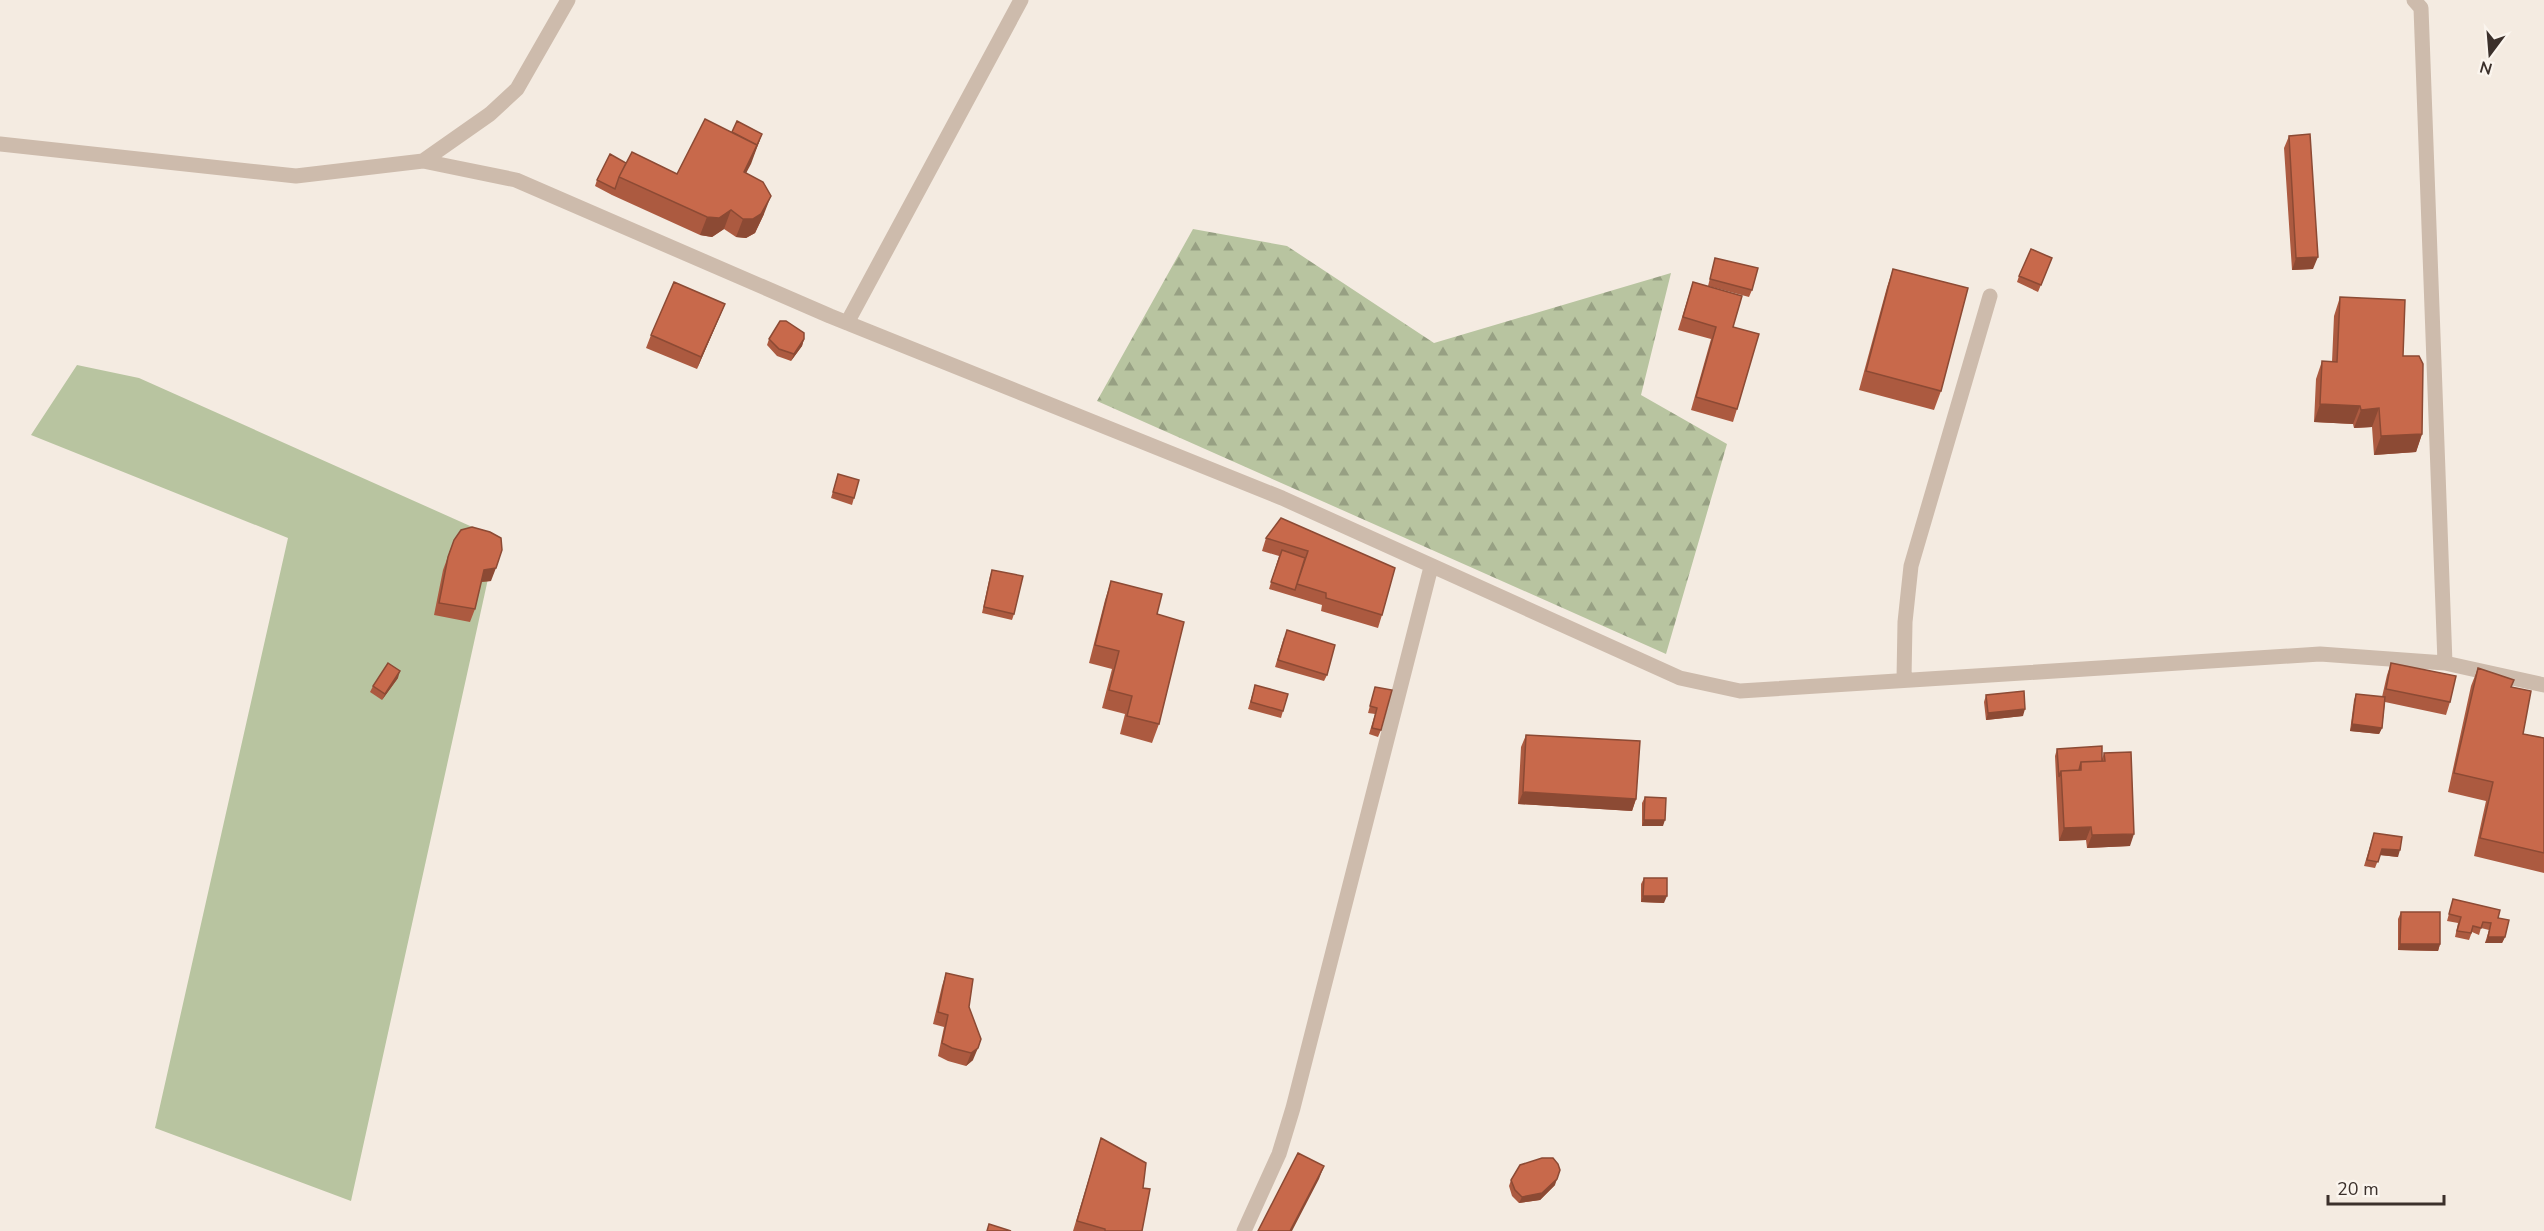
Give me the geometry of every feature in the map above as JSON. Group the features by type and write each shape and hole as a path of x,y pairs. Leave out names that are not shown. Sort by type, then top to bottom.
{"street":[{"path":"423,161 490,114 517,89 568,0"},
{"path":"847,323 1021,0"},
{"path":"2414,0 2421,8 2445,663"},
{"path":"0,144 296,176 423,161 516,180 847,323 1282,498 1680,678 1740,691 2320,654 2445,663 2544,685"},
{"path":"1904,679 1905,622 1911,566 1990,296"},
{"path":"1244,1231 1279,1154 1293,1108 1431,567"}],"green space":[{"path":"1193,229 1287,246 1434,343 1671,273 1641,395 1727,444 1666,654 1097,401"},
{"path":"77,365 139,378 497,538 351,1201 155,1128 288,538 31,435"}],"building":[{"path":"705,119 757,145 744,172 763,182 771,196 761,214 753,219 743,219 731,210 719,218 707,217 619,177 632,152 677,174"},
{"path":"737,121 762,134 757,145 732,132"},
{"path":"2310,134 2318,257 2296,258 2289,136"},
{"path":"610,154 626,163 615,189 597,180"},
{"path":"2031,249 2052,258 2041,285 2019,276"},
{"path":"1715,258 1758,268 1752,290 1710,279"},
{"path":"1893,269 1968,288 1941,391 1866,371"},
{"path":"674,282 725,304 701,357 651,335"},
{"path":"1693,282 1742,296 1733,327 1759,334 1737,409 1696,397 1716,327 1683,317"},
{"path":"2340,297 2405,300 2403,356 2419,356 2423,364 2422,434 2381,436 2379,408 2361,410 2360,406 2320,404 2322,361 2337,362"},
{"path":"780,321 786,321 804,333 804,339 794,354 779,349 769,339"},
{"path":"838,474 859,480 854,498 833,492"},
{"path":"1281,518 1395,568 1382,615 1326,598 1326,593 1297,584 1308,551 1266,538"},
{"path":"472,527 501,538 502,550 496,568 484,570 475,609 439,603 448,557 454,540 461,530"},
{"path":"1282,550 1305,558 1295,590 1271,582"},
{"path":"992,570 1023,576 1014,614 984,607"},
{"path":"1111,581 1162,594 1157,614 1184,622 1159,724 1127,716 1132,696 1109,690 1119,651 1095,645"},
{"path":"1287,630 1335,645 1327,675 1278,660"},
{"path":"388,663 400,671 385,694 373,686"},
{"path":"2391,663 2456,676 2450,702 2386,689"},
{"path":"2478,668 2514,680 2511,687 2531,691 2523,734 2544,738 2544,853 2480,838 2493,782 2454,773"},
{"path":"1255,685 1288,694 1283,711 1251,702"},
{"path":"1375,687 1392,690 1381,730 1372,728 1377,708 1370,706"},
{"path":"2024,691 2025,709 1988,713 1986,695"},
{"path":"2356,694 2385,697 2382,728 2352,724"},
{"path":"1526,735 1640,741 1636,799 1523,792"},
{"path":"2102,746 2102,761 2081,762 2079,770 2061,771 2059,777 2057,749"},
{"path":"2131,752 2134,834 2092,835 2091,827 2064,828 2061,771 2081,770 2081,762 2105,761 2104,753"},
{"path":"1645,797 1666,798 1665,820 1644,820"},
{"path":"2374,833 2402,837 2400,850 2382,849 2378,862 2367,860"},
{"path":"1644,878 1667,878 1667,896 1643,896"},
{"path":"2453,899 2500,910 2498,918 2509,920 2505,937 2488,937 2491,923 2483,922 2481,928 2473,926 2471,933 2457,931 2461,917 2449,914"},
{"path":"2401,912 2440,912 2440,944 2400,944"},
{"path":"946,973 973,979 969,1007 981,1039 978,1048 971,1053 942,1043 948,1015 938,1012"},
{"path":"1101,1138 1146,1163 1143,1188 1150,1189 1142,1231 1105,1231 1105,1229 1077,1221"},
{"path":"1298,1153 1324,1166 1290,1231 1258,1231"},
{"path":"1542,1158 1553,1158 1558,1164 1560,1170 1557,1179 1542,1193 1522,1197 1515,1190 1511,1180 1520,1165"},
{"path":"989,1224 1011,1231 987,1231"}]}
